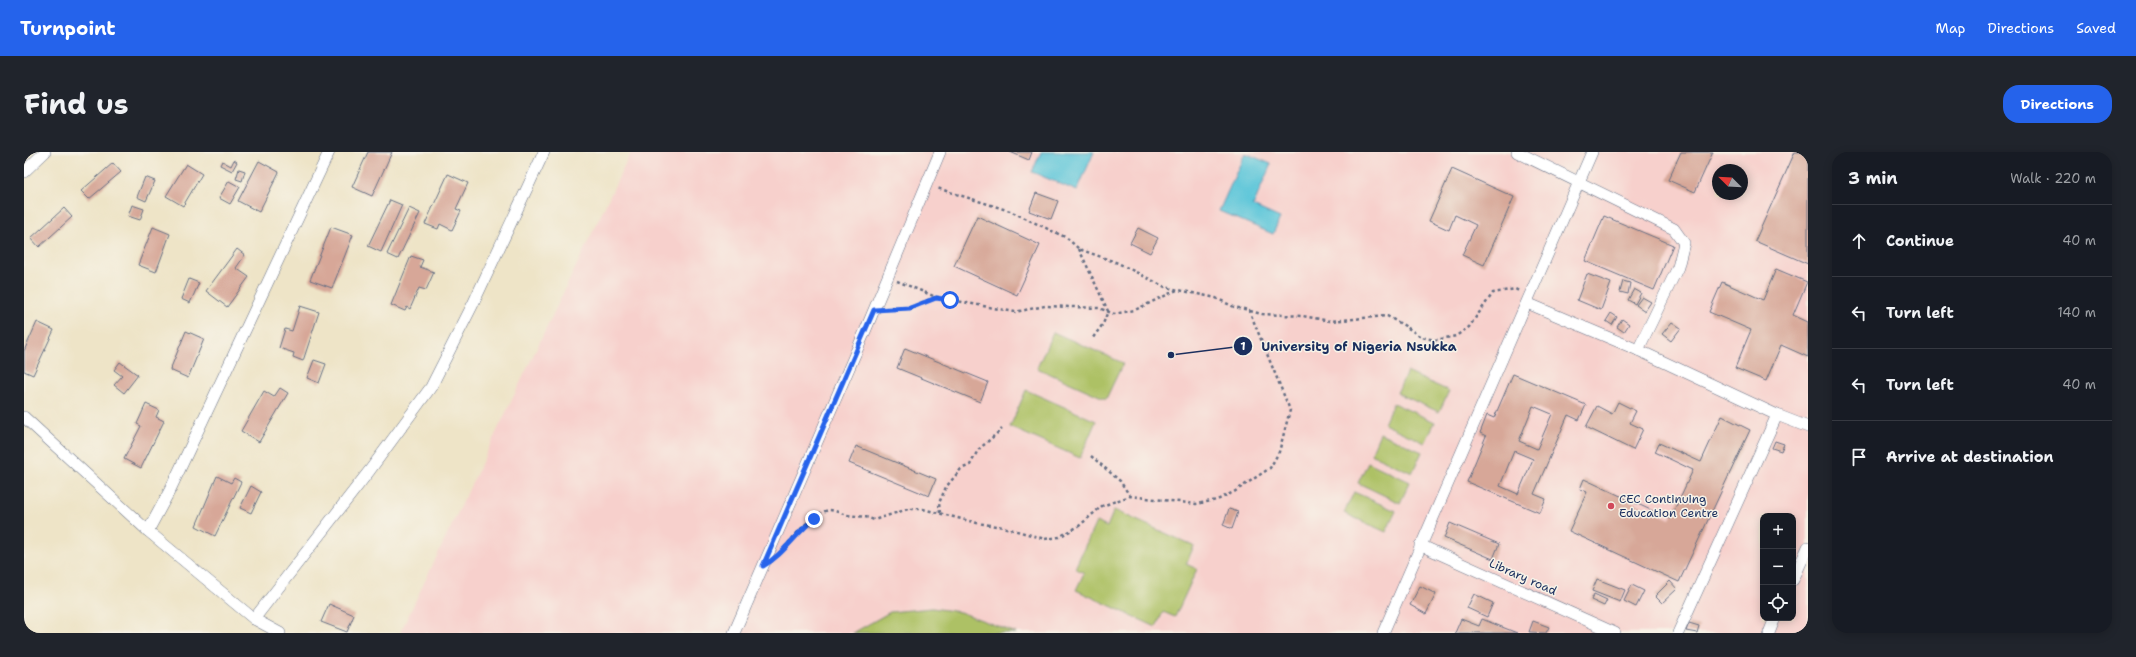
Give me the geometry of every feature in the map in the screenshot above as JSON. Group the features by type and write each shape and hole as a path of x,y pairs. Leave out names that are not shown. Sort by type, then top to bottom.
{"street":[{"path":"24,172 45,152"},
{"path":"148,531 170,490 329,152"},
{"path":"254,619 370,470 431,387 473,304 544,152"},
{"path":"734,633 874,310 940,152"},
{"path":"1517,152 1674,229 1684,243 1678,267 1638,350"},
{"path":"1383,633 1578,181 1592,152"},
{"path":"1528,299 1777,415 1808,427"},
{"path":"1678,633 1777,415"},
{"path":"24,417 148,531 254,619 280,633"},
{"name":"Library road","path":"1420,545 1615,633"},
{"path":"1796,573 1808,547"},
{"path":"1769,633 1775,621"}],"path":[{"path":"924,189 941,188 955,195 1010,211 1067,238 1079,248 1118,263 1165,287 1216,298 1234,307 1262,314 1303,316 1330,321 1387,316 1421,337 1435,340 1456,336 1469,327 1493,293 1515,289 1528,299"},
{"path":"1079,248 1108,311 1103,324 1092,338"},
{"path":"888,277 936,298 1014,312 1045,306 1099,308 1114,314 1136,310 1177,290"},
{"path":"874,310 910,308 936,298"},
{"path":"782,551 796,534 806,525 822,512 831,510 848,515 863,515 874,520 908,510 923,509 977,523 1004,527 1045,539 1059,537 1079,526 1102,506 1114,500 1130,496 1191,504 1217,500 1234,492 1270,468 1279,452 1290,410 1250,310"},
{"path":"940,513 939,503 946,488 960,469 970,465 978,450 1002,429"},
{"path":"1091,456 1120,481 1130,496"}],"shaded area":[{"path":"631,152 1808,152 1808,633 400,633"}],"green space":[{"path":"1053,332 1123,363 1106,399 1037,368"},
{"path":"1407,372 1449,391 1439,412 1397,393"},
{"path":"1026,390 1096,421 1080,458 1010,427"},
{"path":"1393,403 1435,422 1425,443 1384,424"},
{"path":"1380,433 1422,452 1412,473 1371,454"},
{"path":"1368,462 1410,482 1400,503 1358,483"},
{"path":"1354,492 1396,511 1386,532 1344,513"},
{"path":"1114,510 1194,546 1186,564 1197,569 1175,617 1163,612 1156,627 1076,590 1084,573 1075,568 1096,522 1107,527"},
{"path":"932,608 960,612 1016,633 853,633 890,612"}],"water":[{"path":"1041,152 1094,152 1077,191 1032,172"},
{"path":"1245,153 1271,164 1253,206 1280,218 1273,234 1219,211"}],"building":[{"path":"368,152 392,152 372,196 352,187"},
{"path":"1010,152 1032,152 1029,160"},
{"path":"1681,152 1713,152 1695,192 1668,180"},
{"path":"1795,152 1808,152 1808,264 1755,241"},
{"path":"234,160 237,162 232,171 220,165 222,161 231,166"},
{"path":"259,161 279,172 259,212 238,201"},
{"path":"113,163 121,172 89,199 81,191"},
{"path":"186,164 202,174 183,206 166,196"},
{"path":"239,169 245,171 242,181 236,179"},
{"path":"1452,169 1514,197 1484,265 1462,255 1476,225 1455,215 1449,230 1429,221"},
{"path":"448,174 468,183 456,209 461,211 452,230 440,224 438,229 425,224"},
{"path":"145,177 155,181 146,201 137,197"},
{"path":"229,181 240,187 230,204 219,198"},
{"path":"1036,193 1058,201 1051,219 1029,211"},
{"path":"390,200 402,205 381,252 368,246"},
{"path":"132,205 144,209 140,220 128,216"},
{"path":"64,208 72,217 39,247 31,238"},
{"path":"409,208 420,213 398,259 387,254"},
{"path":"977,216 1040,245 1017,295 954,266"},
{"path":"1604,216 1673,245 1654,290 1585,261"},
{"path":"153,227 170,234 156,272 138,265"},
{"path":"331,227 353,235 332,288 310,280"},
{"path":"1138,228 1158,238 1150,253 1130,243"},
{"path":"237,249 245,255 236,268 249,277 227,307 206,291"},
{"path":"411,256 423,260 420,267 434,272 426,290 419,288 410,309 407,307 405,311 391,305"},
{"path":"1776,269 1807,282 1793,315 1808,322 1808,357 1781,345 1766,381 1735,368 1751,330 1709,312 1722,282 1763,300"},
{"path":"1587,274 1611,283 1601,310 1577,300"},
{"path":"189,279 199,283 190,303 181,299"},
{"path":"1623,281 1630,283 1628,294 1620,292"},
{"path":"1634,289 1641,293 1635,304 1628,300"},
{"path":"1642,297 1651,302 1645,311 1636,305"},
{"path":"300,306 319,312 303,361 293,357 294,353 279,348 285,329 292,331"},
{"path":"1611,313 1617,317 1612,325 1606,321"},
{"path":"1622,319 1629,324 1624,332 1617,327"},
{"path":"37,322 54,330 33,375 24,371 24,351"},
{"path":"1672,322 1681,328 1671,341 1662,334"},
{"path":"186,331 204,339 188,378 170,370"},
{"path":"905,348 988,382 980,402 897,368"},
{"path":"314,360 326,364 319,383 307,378"},
{"path":"120,362 138,375 124,393 114,385 122,376 114,370"},
{"path":"1513,374 1586,405 1579,420 1568,415 1534,494 1546,499 1540,513 1467,482 1486,436 1480,433 1487,415 1494,418","holes":["1533,406 1552,414 1537,449 1519,441","1514,451 1533,459 1518,494 1500,486"]},
{"path":"280,388 288,393 259,442 241,431 264,391 274,397"},
{"path":"1618,402 1636,411 1630,423 1643,429 1633,450 1586,427 1597,406 1612,414"},
{"path":"146,404 159,410 156,417 164,421 141,468 124,459 141,426 137,424"},
{"name":"CEC Continuing Education Centre","path":"1722,416 1750,430 1679,582 1569,531 1587,492 1580,489 1584,479 1670,519 1693,470 1655,452 1659,443 1701,462"},
{"path":"1775,441 1784,444 1781,451 1772,448"},
{"path":"856,446 936,479 929,496 849,463"},
{"path":"217,476 231,483 234,478 241,482 215,536 196,526"},
{"path":"251,486 261,492 251,513 240,508"},
{"path":"1229,509 1238,512 1232,529 1223,525"},
{"path":"1450,523 1499,544 1493,559 1444,538"},
{"path":"1597,579 1625,590 1620,602 1592,591"},
{"path":"1670,581 1677,589 1662,603 1655,596"},
{"path":"1632,585 1644,591 1636,607 1624,601"},
{"path":"1420,586 1436,594 1426,614 1410,605"},
{"path":"1474,594 1493,603 1487,617 1467,608"},
{"path":"1594,594 1607,600 1604,606 1591,600"},
{"path":"329,604 354,615 347,632 321,622"},
{"path":"1461,619 1479,626 1482,619 1517,633 1455,633"},
{"path":"1533,621 1549,627 1546,633 1529,632"},
{"path":"1689,623 1699,626 1697,633 1686,631"}],"place":[{"name":"University of Nigeria Nsukka","path":"1171,355"},
{"name":"CEC Continuing Education Centre","path":"1611,506"}],"route":[{"path":"814,519 796,534 775,560 763,566 874,310 910,308 936,298 950,300"}]}
